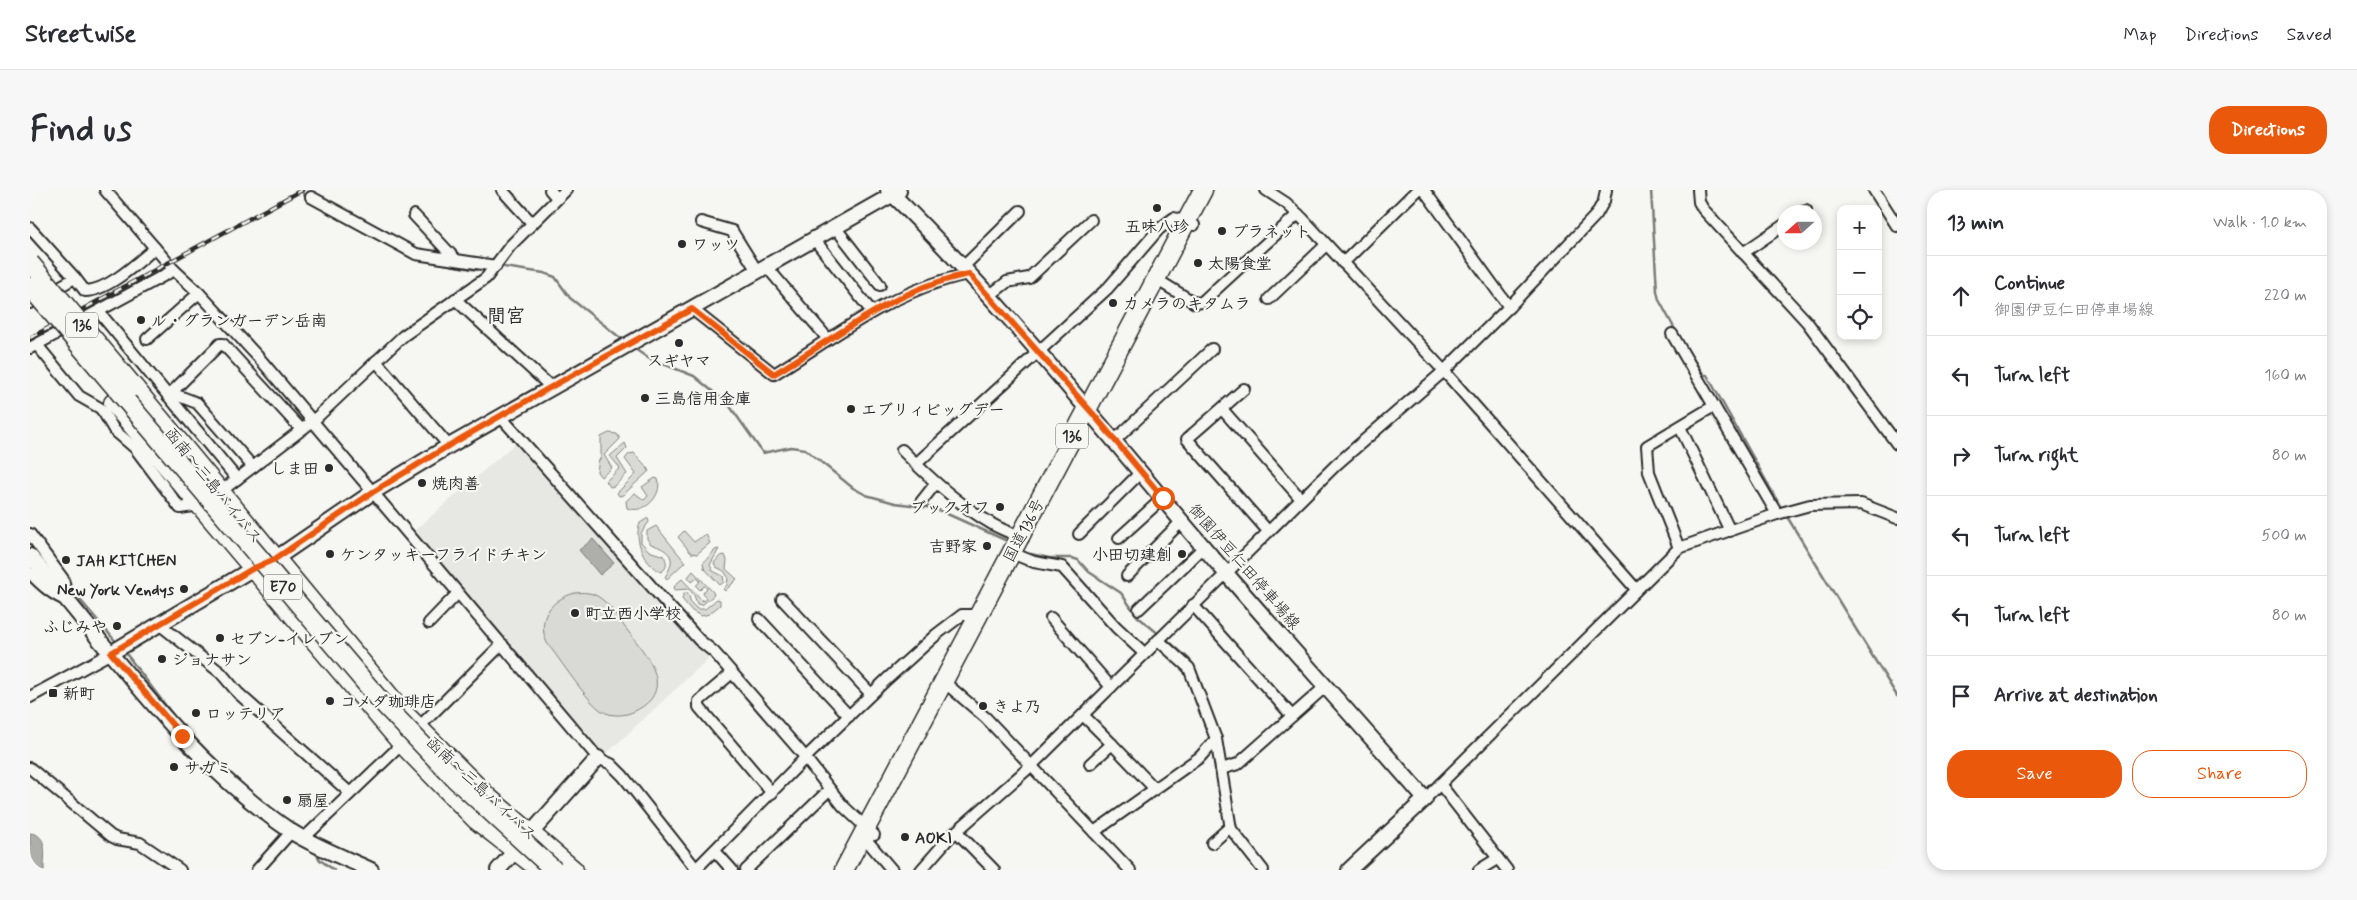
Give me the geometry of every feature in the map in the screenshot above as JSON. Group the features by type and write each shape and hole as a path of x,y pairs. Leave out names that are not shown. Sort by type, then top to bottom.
{"highway":[{"name":"国道136号","path":"1091,411 1164,284 1203,190"},
{"name":"国道136号","path":"854,870 1023,538 1190,223 1212,190"},
{"name":"函南～三島バイパス","path":"30,263 275,559 418,728 488,797 529,834 574,870"},
{"name":"E70","path":"30,287 379,699 455,779 554,870"},
{"name":"函南～三島バイパス","path":"30,304 252,569 402,744 476,820 517,850 540,870"},
{"name":"国道136号","path":"844,870 870,836 950,687 983,616 1018,556 1023,538"}],"street":[{"path":"105,190 174,270 199,293 260,359 598,758 611,764 623,776 696,870 804,759 871,694 953,621 962,616 983,616"},
{"path":"502,190 532,223"},
{"path":"550,190 557,198"},
{"path":"220,492 313,421 376,361 427,317 486,278 510,246 566,190"},
{"path":"1266,190 1286,203 1298,214 1444,371 1636,589"},
{"path":"1343,263 1417,190"},
{"path":"1424,190 1509,307"},
{"path":"921,870 957,832 1032,765 1225,572 1337,464 1444,371 1509,307 1596,215 1604,201 1606,190"},
{"path":"1698,190 1699,202 1703,209 1822,339 1897,444"},
{"path":"1874,190 1897,226"},
{"path":"30,697 111,653 252,569 275,559 373,492 448,446 762,269 893,191"},
{"name":"御園伊豆仁田停車場線","path":"893,191 1091,411 1204,548 1425,799"},
{"path":"311,197 416,254 496,266"},
{"path":"692,309 774,374 872,312 895,300 966,270 1020,211"},
{"path":"1164,284 1200,304 1298,214"},
{"path":"414,215 456,260"},
{"path":"916,464 1108,288 1159,229 1174,218 1190,223"},
{"path":"989,296 1007,282 1029,278 1091,220"},
{"path":"701,222 732,231 762,269 828,339"},
{"path":"835,227 880,286"},
{"path":"30,228 85,291 92,291 120,276 155,248"},
{"path":"1743,253 1777,230"},
{"path":"814,239 872,312"},
{"path":"1269,299 1326,245"},
{"path":"174,270 33,347 79,396 100,408 114,430 136,448 180,508 200,505"},
{"path":"30,304 75,278"},
{"path":"147,339 199,293"},
{"path":"455,299 551,387"},
{"path":"99,312 237,479"},
{"path":"1672,334 1777,514"},
{"path":"170,398 220,344 223,344 301,430"},
{"path":"1114,440 1212,349"},
{"path":"376,361 448,446"},
{"path":"1244,389 1188,439 1268,531"},
{"path":"170,398 179,396 196,403 253,467"},
{"path":"1679,548 1646,460 1647,446 1714,406"},
{"path":"1222,409 1301,499"},
{"path":"500,416 699,640 714,652 796,746 829,790 870,836 892,870"},
{"path":"1680,426 1730,531"},
{"path":"902,450 936,483 989,522 1023,538"},
{"path":"1079,534 1142,472"},
{"path":"921,502 936,483"},
{"path":"1119,538 1163,498"},
{"path":"1349,870 1425,799 1679,548 1777,514 1810,505 1861,504 1897,518"},
{"path":"1127,576 1182,521"},
{"path":"30,534 63,579 68,601"},
{"path":"1139,609 1204,548"},
{"path":"30,556 182,736 230,784 298,835 370,870"},
{"path":"1018,556 1034,562 1062,567 1111,622 1144,653"},
{"path":"30,573 47,588 68,601"},
{"path":"429,623 458,593"},
{"path":"782,599 871,694"},
{"path":"1193,606 1292,716"},
{"path":"1051,618 1111,686"},
{"path":"759,619 849,716"},
{"path":"159,624 221,673 238,693 350,793"},
{"path":"1158,640 1187,665 1216,739 1230,827 1263,870"},
{"path":"418,728 502,644"},
{"path":"732,673 699,701 699,707 772,793"},
{"path":"1221,769 1238,764 1326,686"},
{"path":"950,687 986,718 1130,870"},
{"path":"1083,715 1155,789"},
{"path":"1094,832 1200,757 1216,739"},
{"path":"257,870 367,780 402,744"},
{"path":"1090,764 1112,744"},
{"path":"498,870 598,758"},
{"path":"31,771 111,836 116,839 140,843 180,870"},
{"path":"1440,784 1507,870"},
{"path":"746,870 829,790"},
{"path":"1212,843 1230,827"},
{"path":"957,832 994,870"},
{"path":"715,851 732,870"},
{"path":"1479,870 1497,859"}],"shaded area":[{"path":"609,433 617,434 620,439 604,455 612,468 601,477 597,472 599,459 601,459 601,437"},
{"name":"町立西小学校","path":"518,441 701,650 710,657 604,756 600,756 413,532"},
{"path":"625,443 627,448 617,458 627,474 614,486 610,487 606,481 620,468 610,456"},
{"path":"634,453 649,471 623,495 619,496 617,493 636,474 625,459 629,454"},
{"path":"655,478 658,479 658,492 651,503 640,509 627,508 626,501 635,493 644,500 648,496 642,487"},
{"path":"648,518 649,522 641,533 641,542 649,551 664,556 666,565 665,569 661,572 655,569 645,558 639,544 638,529 640,523"},
{"path":"656,526 685,562 667,579 665,577 671,565 670,556 663,549 651,544 647,539 647,531"},
{"path":"684,531 694,542 706,534 710,543 697,554 691,553 678,537"},
{"path":"593,539 614,563 600,575 579,550"},
{"path":"719,549 710,565 713,571 723,576 724,582 720,585 704,568 703,563 715,550"},
{"path":"725,555 727,560 726,569 737,579 725,591 723,589 727,585 728,577 714,563 720,556"},
{"path":"693,571 714,595 702,605 697,604 694,595 689,589 674,590 675,585 682,579 703,601 706,599 703,593 707,588 704,586 700,590 696,586 700,581 697,578 692,582 688,577"},
{"path":"575,593 591,594 604,601 615,613 649,661 656,682 655,693 648,702 635,711 618,715 602,711 589,699 547,643 543,626 548,611 559,600"},
{"path":"684,593 688,593 691,603 697,609 705,609 717,599 720,600 720,605 709,614 701,616 692,611 682,599"},
{"path":"30,833 36,835 43,842 45,852 44,870 30,870"}],"waterway":[{"path":"301,190 308,201 412,258 477,270"},
{"path":"1651,190 1657,291 1659,300 1677,333"},
{"path":"504,267 544,273 555,277 570,298 623,340"},
{"path":"632,347 648,358 694,376 729,405 763,453 791,447 805,449 853,488 866,495 895,503 934,508 1005,540"},
{"path":"1685,347 1704,375 1707,375 1783,511"},
{"path":"1786,515 1897,696"},
{"path":"1031,554 1049,558 1072,558 1078,560 1089,572 1121,593 1137,616 1160,635"},
{"path":"70,593 76,595 117,643"},
{"path":"1165,638 1189,659 1193,665"},
{"path":"124,651 183,728"},
{"path":"1199,680 1205,695"},
{"path":"314,850 320,860 334,870"}],"railway":[{"path":"30,338 302,190"}],"place":[{"name":"五味八珍","path":"1157,208"},
{"name":"プラネット","path":"1222,231"},
{"name":"ワッツ","path":"682,244"},
{"name":"太陽食堂","path":"1198,263"},
{"name":"カメラのキタムラ","path":"1113,303"},
{"name":"ル・グランガーデン岳南","path":"141,320"},
{"name":"スギヤマ","path":"679,343"},
{"name":"三島信用金庫","path":"645,398"},
{"name":"エブリィビッグデー","path":"851,409"},
{"name":"しま田","path":"329,468"},
{"name":"焼肉善","path":"422,483"},
{"name":"ブックオフ","path":"1000,507"},
{"name":"吉野家","path":"987,546"},
{"name":"ケンタッキーフライドチキン","path":"330,554"},
{"name":"小田切建創","path":"1182,554"},
{"name":"JAH KITCHEN","path":"66,560"},
{"name":"New York Vendys","path":"184,589"},
{"name":"町立西小学校","path":"575,613"},
{"name":"ふじみや","path":"117,626"},
{"name":"セブン-イレブン","path":"220,638"},
{"name":"ジョナサン","path":"162,659"},
{"name":"新町","path":"53,693"},
{"name":"コメダ珈琲店","path":"330,701"},
{"name":"きよ乃","path":"983,706"},
{"name":"ロッテリア","path":"196,713"},
{"name":"サガミ","path":"174,767"},
{"name":"扇屋","path":"287,800"},
{"name":"AOKI","path":"905,837"}],"district":[{"name":"間宮","path":"506,315"}],"route":[{"path":"182,736 111,653 252,569 275,559 373,492 448,446 692,309 774,374 839,332 895,300 948,278 969,274 1094,415 1163,498"}]}
